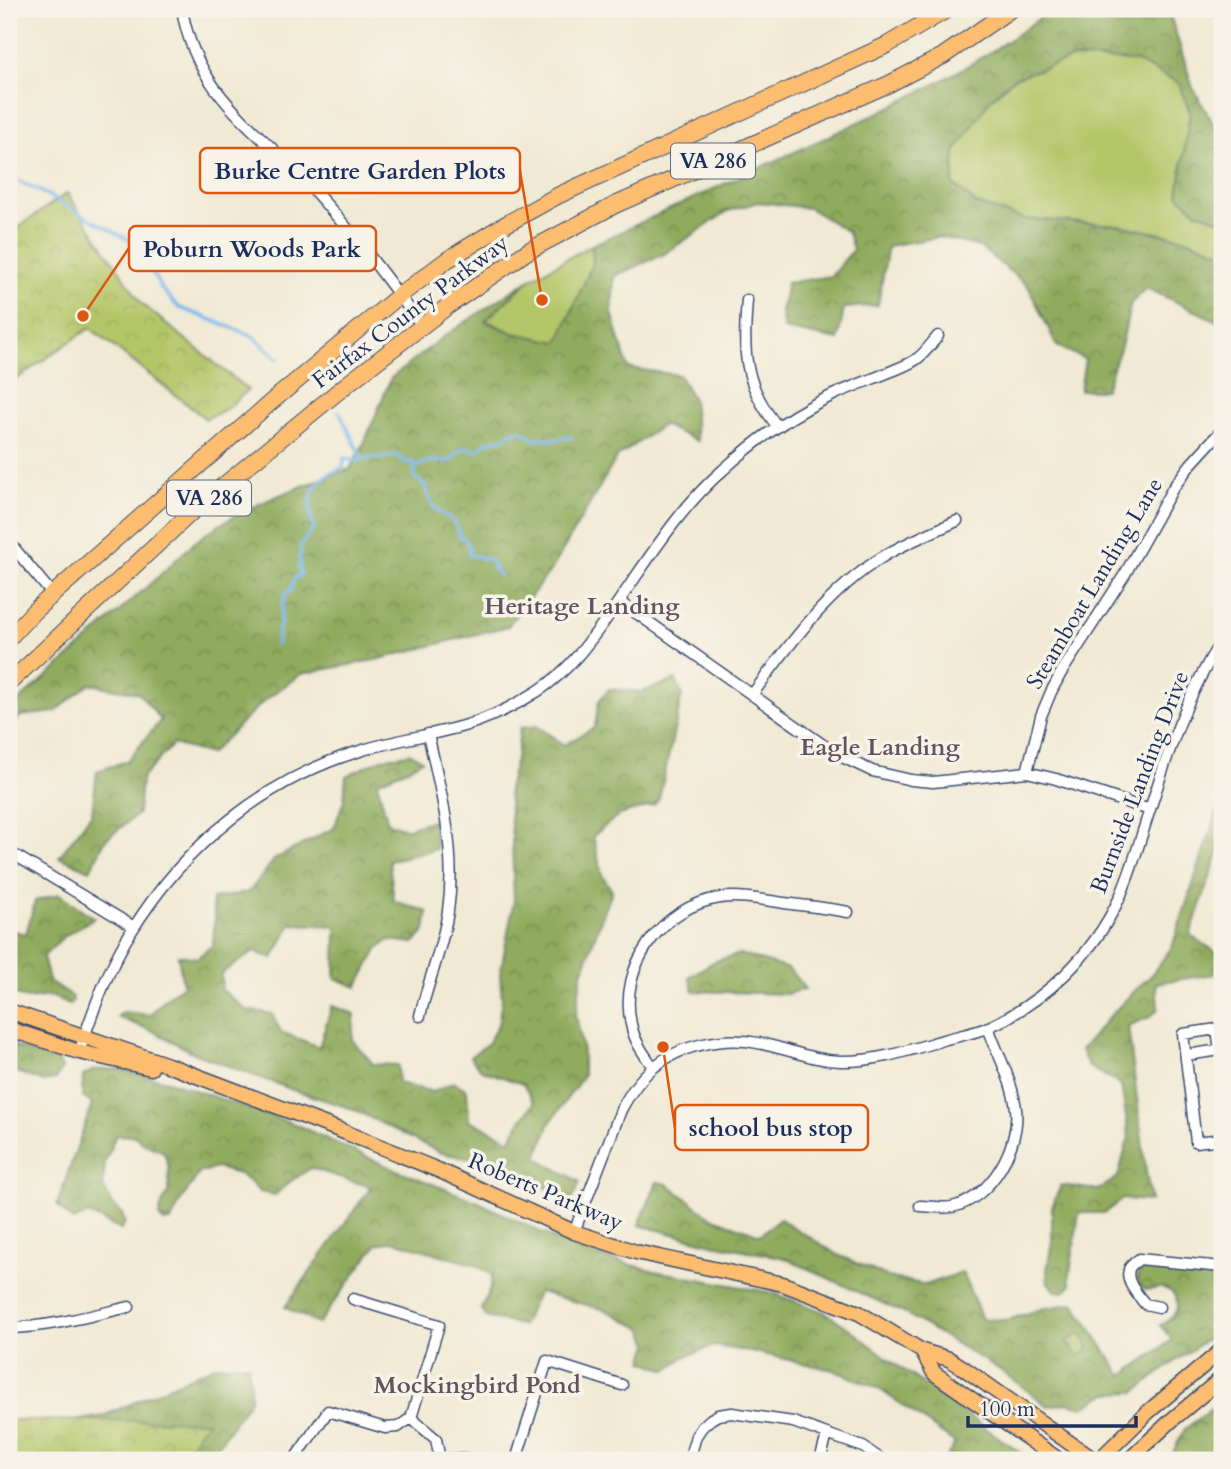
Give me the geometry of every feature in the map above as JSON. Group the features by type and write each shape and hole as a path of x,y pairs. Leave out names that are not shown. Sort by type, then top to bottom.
{"highway":[{"name":"Fairfax County Parkway","path":"9,638 34,611 251,420 400,295 447,260 556,196 887,45 948,9"},
{"name":"Fairfax County Parkway","path":"9,683 195,509 422,326 528,251 615,205 889,84 943,56 1011,9"}],"main road":[{"name":"Roberts Parkway","path":"9,1011 168,1065 342,1131 438,1170 574,1231 636,1252 783,1284 859,1313 922,1350 949,1359 962,1367 1096,1460"},
{"name":"Roberts Parkway","path":"9,1029 79,1052 159,1069 233,1091"},
{"name":"Roberts Parkway","path":"922,1350 934,1373 1059,1460"},
{"path":"1096,1460 1222,1350"},
{"path":"1129,1460 1222,1378"}],"street":[{"path":"182,9 186,32 197,61 214,89 238,116 296,171 357,238 422,326"},
{"path":"747,300 744,339 748,369 760,400 777,426"},
{"path":"79,1052 103,989 134,927 158,892 187,858 229,820 304,772 334,759 385,743 467,725 515,705 541,690 574,660 674,524 723,470 777,426 834,395 910,363 922,355 938,336"},
{"name":"Steamboat Landing Lane","path":"1027,772 1041,716 1061,673 1125,574 1173,488 1222,430"},
{"path":"752,695 815,614 851,579 903,545 957,521"},
{"path":"9,542 53,595"},
{"path":"619,601 836,754 859,766 911,780 933,782 1027,772 1150,810"},
{"name":"Burnside Landing Drive","path":"574,1231 621,1110 639,1082 653,1067 685,1050 728,1040 758,1043 817,1059 857,1061 889,1056 988,1027 1012,1015 1041,995 1071,969 1090,947 1118,900 1130,872 1181,716 1206,665 1222,640"},
{"path":"420,1016 445,929 451,861 447,823 428,734"},
{"path":"13,854 134,927"},
{"path":"653,1067 633,1031 629,1012 630,989 635,968 645,948 663,925 679,912 706,901 735,897 848,912"},
{"path":"920,1206 951,1207 961,1204 995,1177 1011,1148 1016,1127 1016,1108 1012,1090 988,1027"},
{"path":"1187,1055 1196,1142 1222,1139"},
{"path":"1158,1307 1145,1304 1130,1285 1130,1266 1139,1259 1222,1267"},
{"path":"294,1460 328,1411 385,1428 398,1427 411,1418 439,1325 353,1299"},
{"path":"9,1328 71,1320 130,1307"},
{"path":"516,1460 547,1361 622,1385"},
{"path":"689,1460 696,1436 702,1427 711,1419 725,1413 793,1422 863,1447 883,1460"},
{"path":"411,1418 436,1439 440,1460 480,1460"},
{"path":"820,1460 827,1435"}],"green space":[{"path":"1051,9 1161,9 1170,15 1193,88 1222,137 1222,221 1197,212 1178,195 1190,112 1178,82 1135,61 1073,58 1014,78 990,100 955,152 953,184 976,204 1024,219 1118,225 1186,239 1222,252 1222,315 1219,322 1146,288 1131,303 1121,346 1105,390 1080,390 1085,359 1057,346 1028,286 980,247 940,237 888,246 878,305 844,308 838,340 784,329 781,312 787,283 831,276 853,250 848,232 809,208 758,202 728,211 664,254 614,276 612,313 628,368 679,375 693,399 697,441 663,425 617,457 553,567 508,626 375,660 301,674 265,700 210,754 173,744 141,779 138,814 106,839 90,870 59,857 92,813 97,771 127,761 161,720 139,693 89,684 55,712 20,716 9,732 9,708 65,661 191,545 245,511 279,495 350,469 365,441 391,378 443,337 530,279 485,321 513,333 558,342 593,263 592,245 904,100 995,49"},
{"path":"1073,58 1135,61 1178,82 1190,112 1178,195 1197,212 1222,221 1222,252 1186,239 1118,225 1024,219 976,204 953,184 955,152 990,100 1014,78"},
{"path":"67,193 142,304 248,390 228,408 206,419 90,328 9,384 9,234"},
{"path":"592,245 593,263 558,343 513,333 485,320 530,279"},
{"path":"676,680 682,695 659,799 654,805 619,815 593,836 602,875 612,891 581,977 576,1015 583,1052 583,1076 550,1123 537,1158 580,1182 572,1200 497,1164 441,1153 353,1109 196,1054 153,1031 117,1017 124,1012 150,1015 183,985 178,955 197,958 213,945 215,918 212,899 249,892 275,859 334,828 344,800 346,776 382,759 411,753 422,760 377,782 388,823 405,829 433,820 436,849 389,861 394,901 428,912 425,931 414,943 389,940 377,950 357,987 335,978 336,926 291,924 273,958 253,952 222,973 221,989 246,1010 272,1014 281,1032 319,1047 332,1006 355,1014 352,1040 373,1064 398,1065 398,1083 433,1092 454,1082 467,1090 469,1120 510,1140 534,1103 523,1084 481,1070 470,1057 487,1044 498,1025 502,1000 500,975 514,901 508,789 520,728 537,726 564,745 595,727 599,701 609,689 641,692"},
{"path":"1222,797 1222,842 1190,935 1222,956 1222,973 1156,983 1158,1009 1150,1017 1128,1026 1151,1201 1122,1199 1105,1213 1079,1213 1069,1279 1071,1284 1064,1292 1056,1291 1048,1283 1047,1271 1052,1241 1052,1207 1061,1185 1098,1190 1118,1177 1129,1136 1121,1085 1088,1066 1081,1050 1109,1017 1148,979 1172,947"},
{"path":"59,894 94,918 63,937 43,957 49,981 72,997 73,1001 69,1005 51,996 27,999 9,992 9,930 26,934 35,901"},
{"path":"740,954 789,969 805,989 787,994 694,991 689,977 715,961"},
{"path":"9,1044 59,1061 62,1069 56,1079 44,1082 9,1069"},
{"path":"119,1069 171,1082 292,1123 389,1167 476,1201 553,1238 606,1258 655,1271 774,1293 826,1313 1031,1460 945,1460 955,1443 878,1388 833,1370 759,1353 713,1346 684,1357 667,1370 643,1361 649,1344 643,1329 606,1310 539,1292 522,1325 486,1317 481,1309 491,1287 492,1275 476,1265 394,1241 377,1244 318,1324 285,1307 371,1187 311,1168 275,1195 260,1192 239,1174 217,1168 200,1172 171,1221 164,1222 159,1217 168,1193 169,1168 164,1152 144,1144 135,1136 116,1135 105,1162 103,1186 110,1202 121,1212 125,1222 121,1230 88,1214 73,1221 57,1205 92,1104 82,1096 83,1076 94,1070"},
{"path":"657,1182 667,1184 711,1217 760,1235 780,1219 840,1256 888,1277 926,1285 962,1272 982,1319 1008,1320 1041,1309 1074,1303 1122,1376 1172,1340 1160,1325 1174,1315 1177,1306 1175,1296 1172,1292 1160,1288 1141,1287 1137,1281 1138,1274 1143,1269 1222,1276 1222,1329 1135,1392 1108,1393 1083,1407 1067,1403 1048,1406 1000,1370 906,1314 785,1258 713,1244 639,1225"},
{"path":"1080,1334 1089,1348 1079,1356 1066,1342"},
{"path":"248,1364 251,1398 213,1453 214,1460 9,1460 9,1431 104,1416 217,1365"},
{"path":"1222,1401 1222,1460 1171,1460 1185,1429"},
{"path":"9,1420 207,1421 179,1460 9,1460"}],"waterway":[{"path":"9,177 129,240 146,259 160,287 178,307 253,336 278,359"},
{"path":"339,411 362,459"},
{"path":"416,466 432,461 450,461 461,449 478,451 486,442 503,439 515,431 527,433 534,440 572,437"},
{"path":"276,645 285,595 291,589 295,577 301,574 301,545 314,528 310,507 313,490 324,478 343,468 344,458 354,461 395,455 404,463 412,462 415,478 427,487 426,492 435,509 454,521 460,536 467,544 469,555 489,559 494,570 500,575"}],"place":[{"name":"Burke Centre Garden Plots","path":"542,300"},
{"name":"Poburn Woods Park","path":"83,316"},
{"name":"school bus stop","path":"663,1047"}],"district":[{"name":"Heritage Landing","path":"582,606"},
{"name":"Eagle Landing","path":"880,747"},
{"name":"Mockingbird Pond","path":"477,1385"}]}
